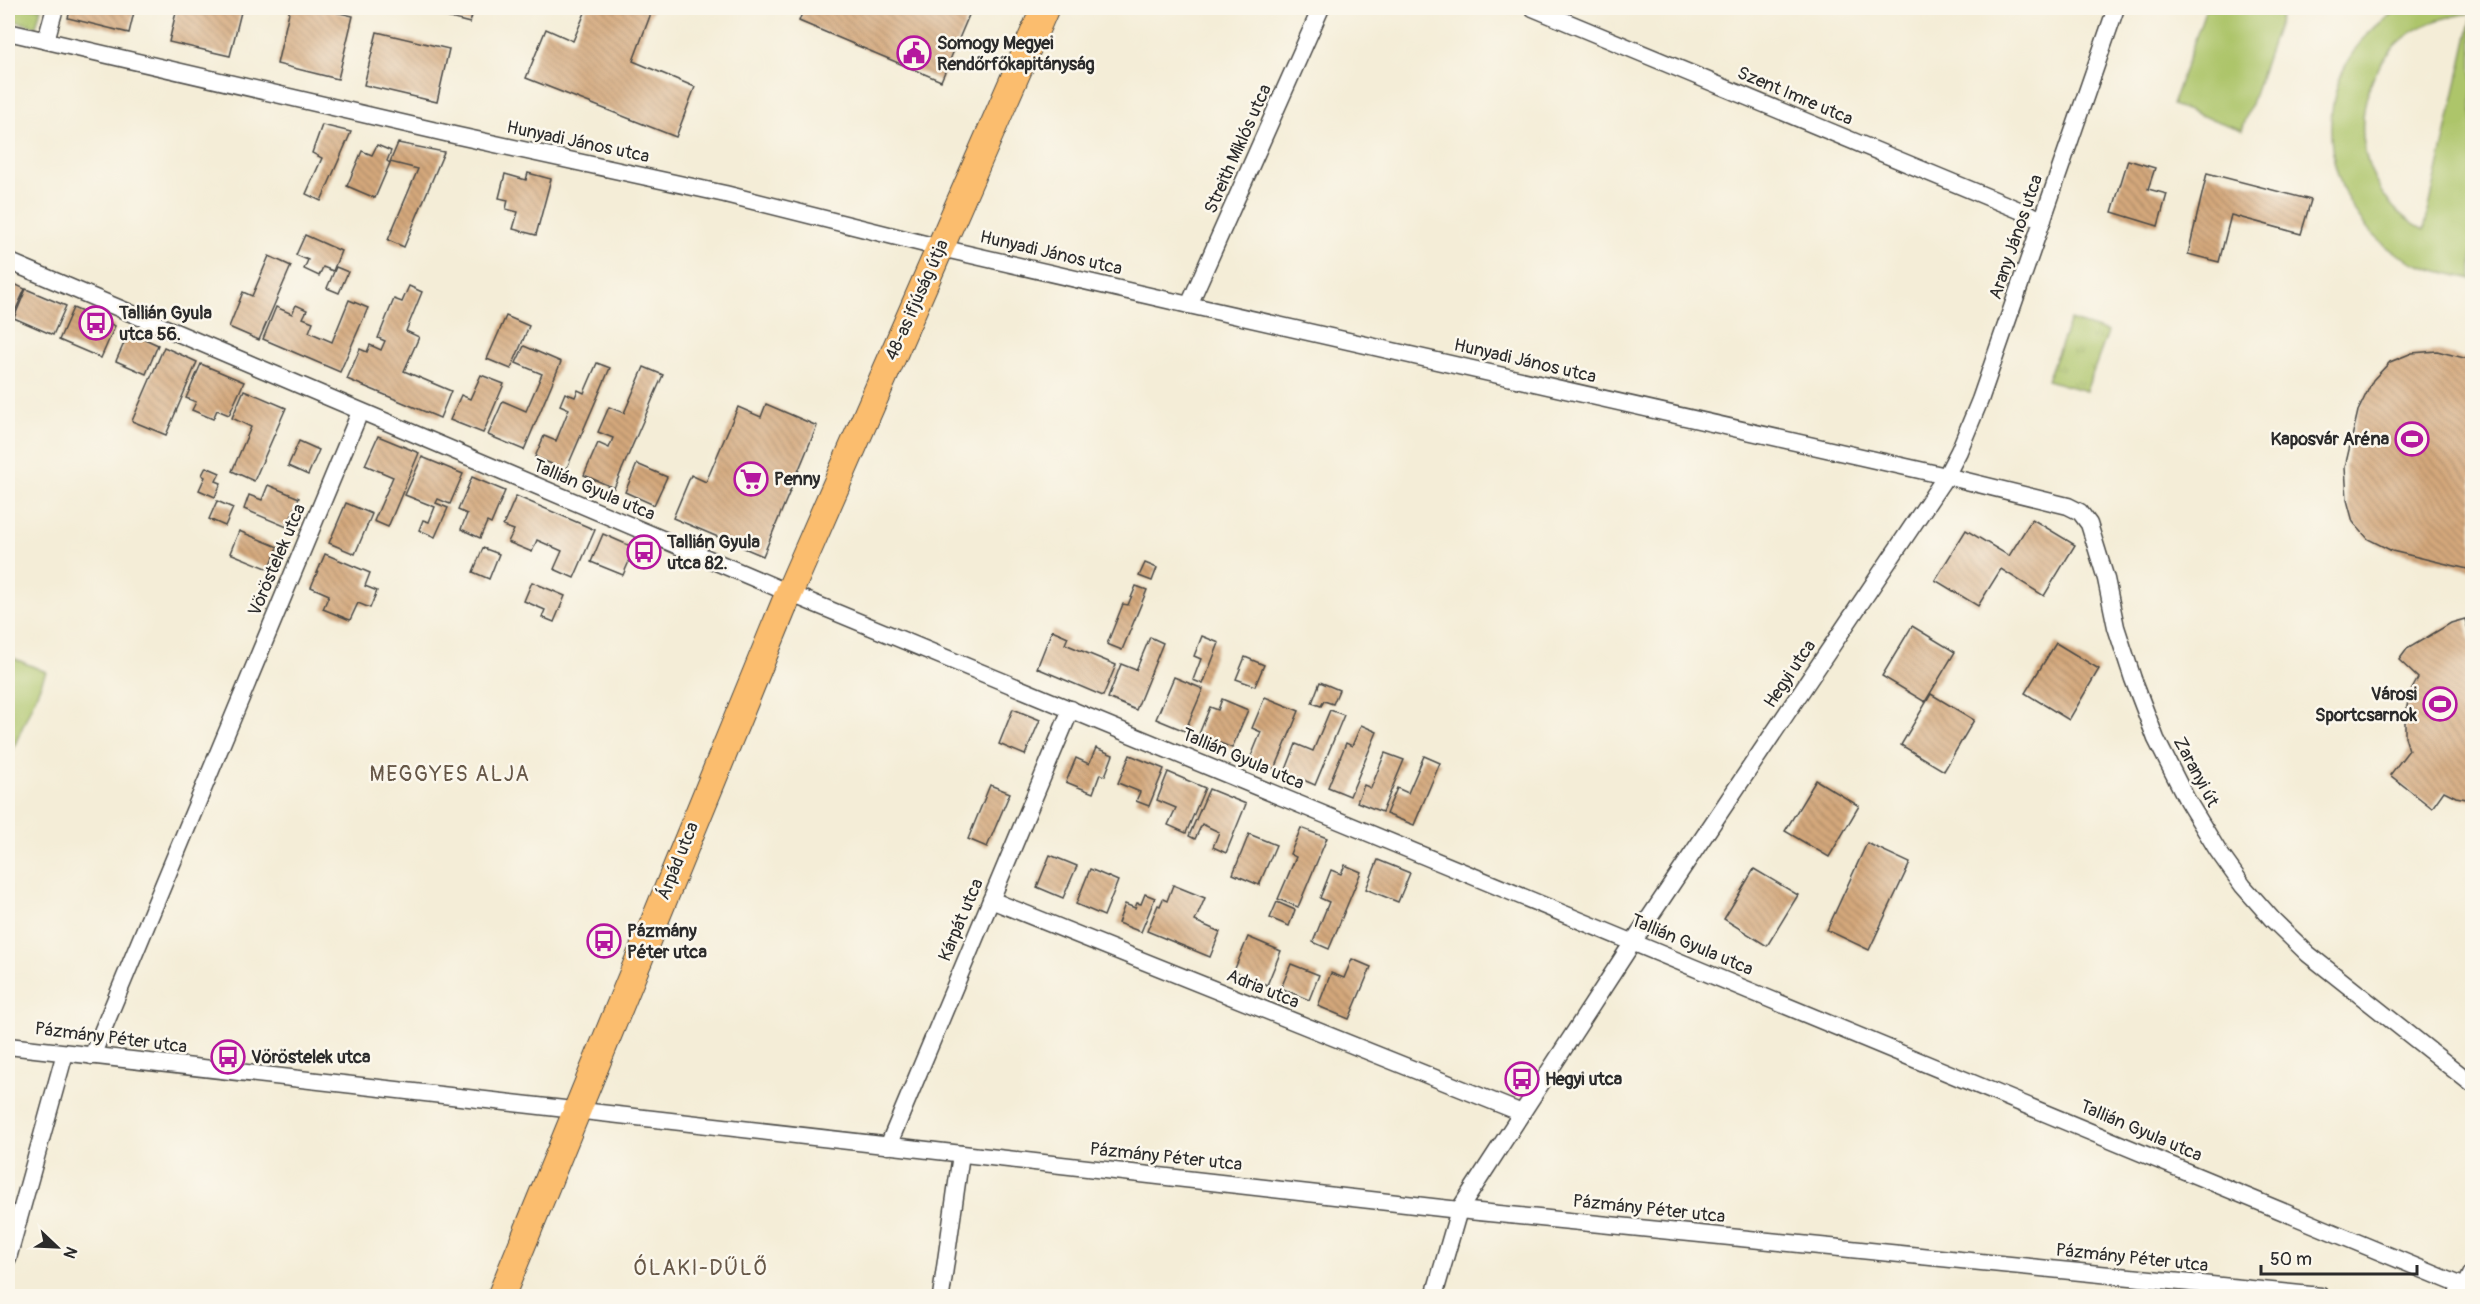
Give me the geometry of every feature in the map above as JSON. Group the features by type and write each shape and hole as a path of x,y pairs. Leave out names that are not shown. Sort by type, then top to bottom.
{"main road":[{"name":"48-as ifjúság útja","path":"789,593 1046,8"},
{"name":"Árpád utca","path":"501,1296 789,593"}],"street":[{"path":"46,40 55,8"},
{"name":"Streith Miklós utca","path":"1190,306 1321,8"},
{"name":"Szent Imre utca","path":"1533,8 2043,220"},
{"name":"Arany János utca","path":"1946,476 1980,400 2116,8"},
{"name":"Hunyadi János utca","path":"8,32 453,135 725,194 940,248 1190,306 1946,476"},
{"name":"Tallián Gyula utca","path":"8,261 789,593 2464,1285"},
{"name":"Vöröstelek utca","path":"92,1056 360,412"},
{"name":"Hegyi utca","path":"1434,1296 1459,1210 1633,942 1946,476"},
{"name":"Zaranyi út","path":"1946,476 2068,506 2080,513 2089,524 2106,579 2116,627 2156,739 2187,800 2218,851 2243,886 2272,919 2308,954 2472,1084"},
{"name":"Kárpát utca","path":"888,1146 1071,709"},
{"name":"Adria utca","path":"991,900 1522,1113"},
{"name":"Pázmány Péter utca","path":"8,1046 1459,1210 2321,1296"},
{"path":"8,1258 65,1053"},
{"path":"941,1296 961,1154"}],"green space":[{"path":"8,8 41,8 36,27 8,19"},
{"path":"2206,8 2284,8 2242,130 2172,105"},
{"path":"2400,8 2472,8 2472,13 2423,26 2408,35 2386,56 2372,81 2364,109 2363,137 2369,165 2381,191 2399,213 2424,230 2472,17 2472,279 2424,266 2391,250 2362,222 2348,200 2338,175 2332,149 2331,123 2334,96 2343,71 2356,48 2382,21"},
{"path":"2070,320 2108,332 2086,391 2047,380"},
{"path":"8,656 46,672 8,761"}],"building":[{"path":"71,8 135,8 129,33 68,18"},
{"path":"177,8 242,8 230,56 169,42"},
{"path":"290,8 318,8 353,16 338,79 277,64"},
{"path":"411,8 474,8 470,23"},
{"path":"587,8 653,8 633,61 695,87 676,137 526,78 546,29 573,41"},
{"name":"Somogy Megyei Rendőrfőkapitányság","path":"804,8 972,8 941,81 799,21"},
{"path":"377,32 449,49 437,102 364,85"},
{"path":"322,125 351,132 321,201 306,194 322,158 312,153"},
{"path":"398,143 444,152 404,247 388,240 418,169 390,162"},
{"path":"377,145 391,151 387,161 390,163 375,198 347,186 362,151 372,155"},
{"path":"2128,160 2155,168 2148,189 2167,194 2158,226 2112,212"},
{"path":"528,173 551,179 536,235 513,229 518,212 506,209 508,200 499,198 505,174 526,180"},
{"path":"2207,173 2311,200 2301,234 2231,215 2219,262 2188,254"},
{"path":"305,235 341,251 333,271 323,267 319,276 304,269 308,260 296,255"},
{"path":"269,256 291,266 259,340 229,327 243,292 252,296"},
{"path":"336,267 348,272 339,293 327,288"},
{"path":"8,281 25,289 12,318 8,316"},
{"path":"409,286 422,292 406,331 419,337 404,371 451,391 440,418 347,379 360,349 367,352 370,345 381,350 385,341 378,338 394,299 402,302"},
{"path":"26,289 66,306 53,335 14,318"},
{"path":"349,300 368,308 340,372 263,339 276,307 292,314 296,305 307,310 303,318 313,322 309,332 332,342"},
{"path":"73,308 115,326 101,358 59,340"},
{"path":"506,316 529,326 511,369 487,359"},
{"path":"129,332 158,345 146,374 116,361"},
{"path":"524,346 561,362 524,450 488,435 503,401 526,411 542,374 516,363"},
{"path":"164,347 197,362 166,435 132,421"},
{"name":"Kaposvár Aréna","path":"2437,351 2472,360 2472,570 2392,551 2368,539 2353,522 2347,500 2345,467 2358,411 2373,380 2390,362 2412,353"},
{"path":"597,363 610,368 566,470 535,457 544,436 556,441 569,409 560,405 565,393 575,397 578,390 584,393"},
{"path":"201,364 244,382 229,415 217,410 213,419 192,410 196,402 186,398"},
{"path":"644,367 663,375 614,488 584,475 598,443 609,448 613,438 598,432 609,407 624,413"},
{"path":"481,375 504,384 483,433 450,420 461,395 470,399"},
{"path":"244,390 286,408 254,481 232,471 251,427 232,418"},
{"name":"Penny","path":"766,404 817,426 763,556 673,518 691,475 706,482 738,407 761,417"},
{"path":"378,436 419,453 388,527 374,521 393,477 365,465"},
{"path":"299,441 319,450 308,475 288,466"},
{"path":"422,457 463,474 450,504 438,499 436,503 448,508 435,537 419,530 423,520 429,522 435,507 405,495"},
{"path":"637,464 667,477 654,505 625,492"},
{"path":"206,467 220,473 216,481 221,483 215,497 199,490 205,477 202,475"},
{"path":"472,477 505,491 491,524 487,522 480,538 461,529 467,514 458,510"},
{"path":"268,485 299,498 287,527 244,509 249,495 262,500"},
{"path":"516,496 595,530 574,578 554,569 562,551 537,540 532,552 508,542 514,530 503,526"},
{"path":"217,501 233,508 225,526 209,519"},
{"path":"346,503 372,514 355,554 329,543"},
{"path":"2032,519 2075,545 2044,596 2001,569 1978,606 1935,580 1966,530 2009,556"},
{"path":"239,531 278,547 269,569 230,553"},
{"path":"603,534 635,548 623,575 591,562"},
{"path":"483,548 499,554 489,579 473,572"},
{"path":"325,554 370,573 365,586 377,591 370,608 358,603 350,620 323,609 329,595 311,587"},
{"path":"1145,563 1157,568 1152,581 1139,576"},
{"path":"532,582 565,596 554,622 542,617 545,610 524,601"},
{"path":"1136,586 1147,590 1122,650 1107,644 1123,604 1128,605"},
{"name":"Városi Sportcsarnok","path":"2465,619 2472,646 2472,800 2456,797 2444,791 2432,808 2390,775 2409,750 2405,737 2405,715 2410,693 2418,678 2399,660 2407,649 2451,623"},
{"path":"1912,626 1955,652 1925,702 1882,676"},
{"path":"1052,630 1068,637 1065,644 1116,665 1103,696 1037,668"},
{"path":"1202,636 1219,643 1203,684 1193,680 1201,659 1194,656"},
{"path":"1150,637 1163,643 1136,710 1108,698 1121,664 1136,670"},
{"path":"2056,643 2099,669 2069,720 2025,693"},
{"path":"1245,657 1264,665 1255,686 1236,679"},
{"path":"1174,677 1203,689 1185,731 1156,719"},
{"path":"1320,682 1339,690 1333,704 1324,701 1321,706 1312,703"},
{"path":"1931,694 1974,720 1944,771 1901,745"},
{"path":"1265,697 1299,711 1275,769 1250,759 1261,732 1252,728"},
{"path":"1222,699 1248,710 1232,748 1199,734 1210,707 1218,710"},
{"path":"1013,709 1040,720 1025,755 999,744"},
{"path":"1330,710 1344,715 1315,785 1285,772 1296,744 1313,751"},
{"path":"1361,725 1377,732 1350,796 1328,787 1346,743 1352,746"},
{"path":"1096,748 1113,755 1105,776 1100,774 1093,793 1066,782 1076,758 1089,764"},
{"path":"1385,753 1404,760 1382,812 1357,802 1364,785 1371,788"},
{"path":"1130,755 1164,769 1149,806 1136,801 1140,792 1118,783"},
{"path":"1424,756 1440,763 1414,825 1386,814 1397,788 1408,793"},
{"path":"1168,772 1205,788 1186,833 1168,825 1176,808 1157,800"},
{"path":"1816,780 1859,806 1829,857 1785,831"},
{"path":"990,785 1010,793 987,847 968,839"},
{"path":"1209,789 1246,804 1226,853 1213,847 1219,832 1202,824 1195,839 1189,836"},
{"path":"1301,828 1327,838 1298,907 1278,899 1296,857 1290,854"},
{"path":"1249,834 1276,845 1259,885 1233,874"},
{"path":"1867,843 1910,863 1869,950 1827,930"},
{"path":"1050,855 1077,866 1063,898 1037,887"},
{"path":"1378,860 1410,873 1398,902 1366,889"},
{"path":"1345,865 1361,872 1329,949 1313,942 1329,902 1320,898 1331,870 1341,874"},
{"path":"1090,869 1118,881 1104,916 1076,904"},
{"path":"1754,869 1798,895 1767,946 1724,919"},
{"path":"1173,885 1205,898 1195,921 1220,932 1210,957 1147,931 1158,905 1160,906 1163,899 1167,901"},
{"path":"1145,894 1155,898 1141,932 1118,923 1125,904 1135,908 1137,903 1141,904"},
{"path":"1277,902 1295,910 1289,926 1270,918"},
{"path":"1248,937 1281,951 1267,985 1234,971"},
{"path":"1352,959 1371,967 1349,1019 1318,1006 1331,973 1344,978"},
{"path":"1291,964 1319,975 1309,1000 1281,988"}],"place":[{"name":"Somogy Megyei Rendőrfőkapitányság","path":"914,53"},
{"name":"Tallián Gyula utca 56.","path":"96,323"},
{"name":"Kaposvár Aréna","path":"2412,439"},
{"name":"Penny","path":"751,479"},
{"name":"Tallián Gyula utca 82.","path":"644,552"},
{"name":"Városi Sportcsarnok","path":"2440,704"},
{"name":"Pázmány Péter utca","path":"604,941"},
{"name":"Vöröstelek utca","path":"228,1057"},
{"name":"Hegyi utca","path":"1522,1079"}],"district":[{"name":"MEGGYES ALJA","path":"450,774"},
{"name":"ÓLAKI-DŰLŐ","path":"701,1268"}]}
